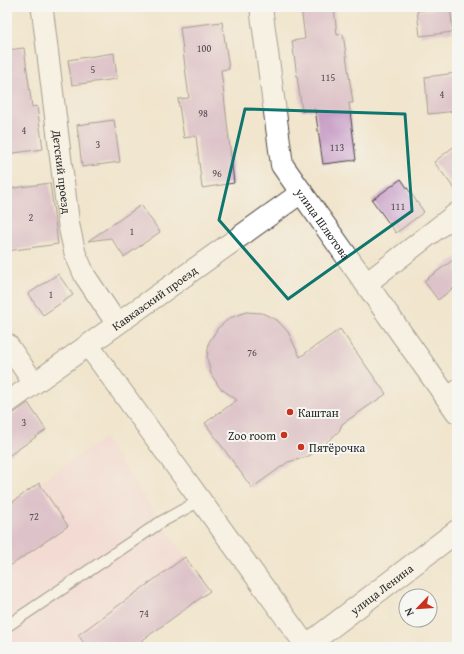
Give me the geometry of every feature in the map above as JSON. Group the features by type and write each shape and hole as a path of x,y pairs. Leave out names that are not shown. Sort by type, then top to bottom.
{"main road":[{"name":"улица Шлютова","path":"261,7 282,165 367,283 453,397"},
{"name":"улица Ленина","path":"306,647 457,531"}],"street":[{"name":"Детский проезд","path":"42,7 69,226 75,253 85,276 117,324"},
{"name":"Кавказский проезд","path":"7,402 302,192"},
{"path":"367,283 457,213"},
{"path":"7,344 34,383"},
{"path":"88,345 306,647"}],"lane":[{"path":"7,626 161,522 201,500"}],"highlighted area":[{"path":"245,109 405,114 412,211 288,299 219,220"}],"shaded area":[{"path":"104,438 185,557 133,647 7,647 7,506"}],"building":[{"path":"301,7 334,7 337,35 343,34 353,103 349,103 356,160 323,164 315,109 302,111 292,41 305,39"},
{"path":"450,7 453,32 420,36 417,11"},
{"path":"222,22 229,69 221,70 234,183 202,188 196,136 184,138 178,99 189,98 180,27"},
{"path":"24,48 32,107 37,106 43,149 7,154 7,50"},
{"path":"114,53 117,79 72,85 68,60"},
{"path":"457,73 457,111 428,114 425,77"},
{"path":"114,120 120,162 82,167 77,125"},
{"path":"457,144 457,192 434,162"},
{"path":"401,179 424,212 396,233 372,200"},
{"path":"50,183 58,244 7,251 7,189"},
{"path":"141,205 160,232 124,257 111,238 88,241"},
{"path":"457,257 457,285 438,300 424,281"},
{"path":"58,274 73,295 43,315 28,294"},
{"name":"Каштан","path":"246,312 262,313 277,320 288,332 300,357 340,329 386,394 342,424 339,431 320,449 307,457 288,462 252,488 205,423 237,400 220,388 211,374 207,358 209,342 218,328 230,318"},
{"path":"28,403 46,430 7,457 7,415 14,413"},
{"path":"39,483 68,526 7,568 7,506"},
{"path":"185,557 210,591 133,647 87,647 78,635"}],"place":[{"name":"Каштан","path":"290,412"},
{"name":"Zoo room","path":"284,435"},
{"name":"Пятёрочка","path":"301,447"}]}
